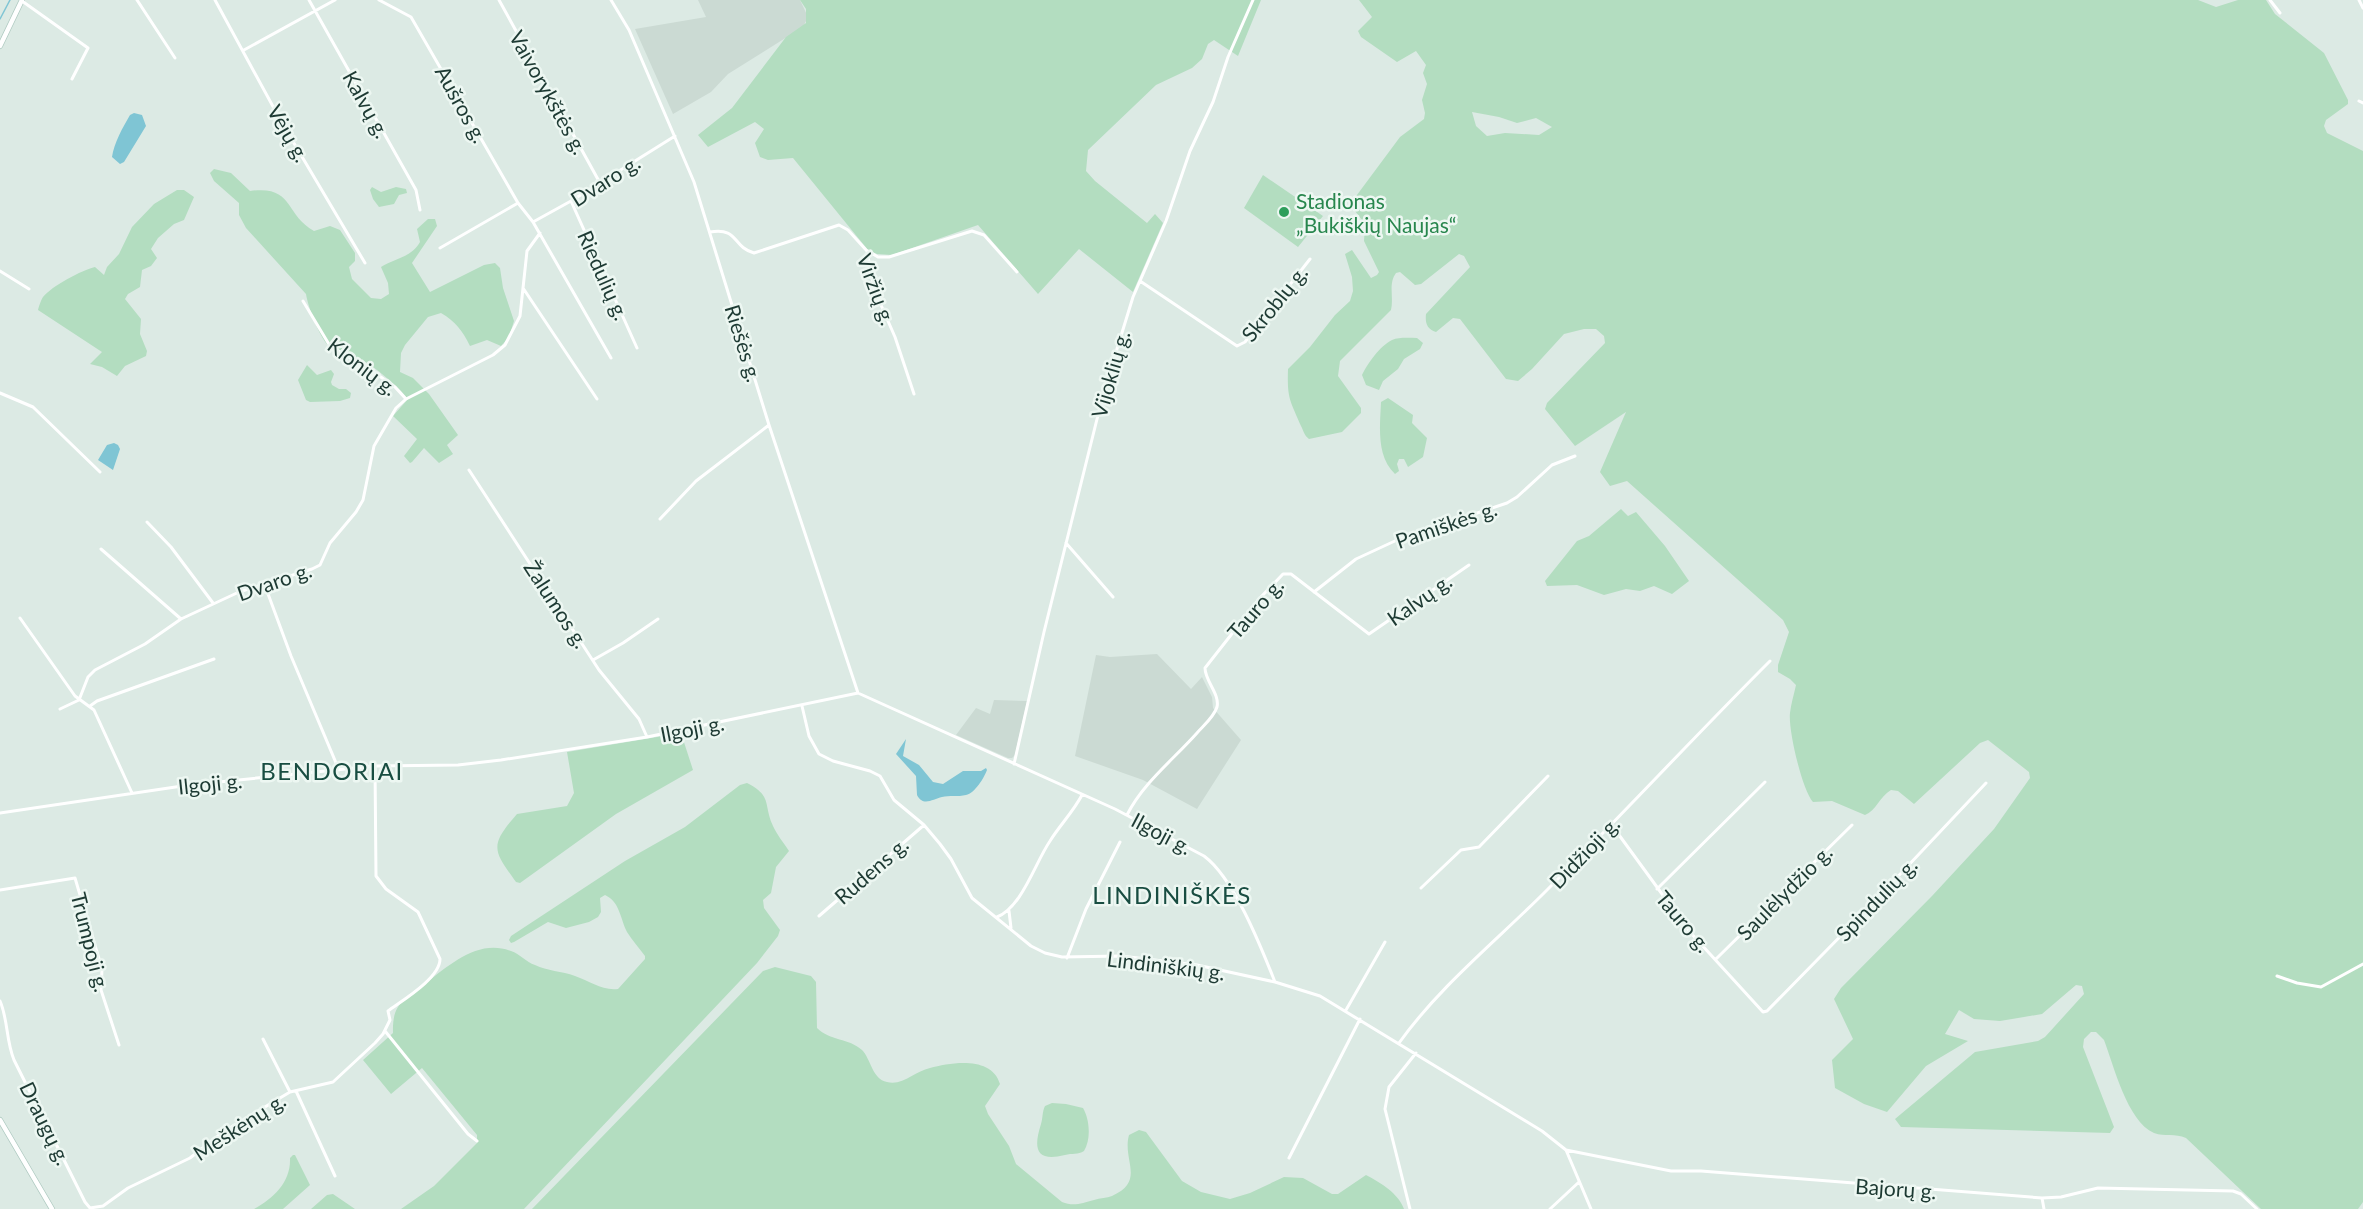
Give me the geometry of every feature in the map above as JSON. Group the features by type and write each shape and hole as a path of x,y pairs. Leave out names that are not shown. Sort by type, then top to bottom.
{"main road":[{"path":"0,46 22,1"},
{"path":"0,1120 52,1209"}],"street":[{"path":"137,0 175,58"},
{"name":"Vėjų g.","path":"215,0 282,123 365,264"},
{"name":"Kalvų g.","path":"309,0 416,190 420,210"},
{"path":"244,50 335,0"},
{"name":"Aušros g.","path":"379,0 411,17 518,203 540,233 611,358"},
{"name":"Vaivorykštės g.","path":"499,0 600,183"},
{"name":"Riešės g.","path":"611,0 629,30 694,182 769,425 858,693"},
{"name":"Vijoklių g.","path":"1014,764 1104,391 1140,281 1166,221 1190,151 1213,102 1228,57 1253,0"},
{"path":"2270,0 2280,13"},
{"path":"2359,0 2363,8"},
{"path":"22,1 88,48 72,79"},
{"name":"Dvaro g.","path":"533,222 675,136"},
{"name":"Riedulių g.","path":"571,201 637,348"},
{"path":"440,248 518,203"},
{"name":"Viržių g.","path":"710,232 727,231 747,251 754,253 839,225 848,230 867,251 874,289 895,337 914,394"},
{"path":"867,251 878,257 889,257 972,231 984,235 1017,272"},
{"name":"Dvaro g.","path":"79,700 88,677 95,670 145,644 181,619 213,603 264,583 320,565 330,543 363,500 377,440 396,408 406,399 500,350 509,340 518,322 527,251 540,233"},
{"name":"Skroblų g.","path":"1140,281 1237,346 1245,342 1310,259"},
{"path":"0,271 29,289"},
{"path":"523,288 597,399"},
{"name":"Klonių g.","path":"303,301 330,346 368,368 395,387 406,399"},
{"path":"0,393 33,407 100,472"},
{"path":"660,519 696,481 769,425"},
{"name":"Pamiškės g.","path":"1314,592 1340,570 1367,553 1418,531 1507,503 1517,497 1552,465 1575,456"},
{"name":"Žalumos g.","path":"469,470 593,660 639,719 647,737"},
{"path":"147,522 171,547 213,603"},
{"path":"1066,543 1113,597"},
{"path":"101,549 181,619"},
{"name":"Kalvų g.","path":"1369,634 1469,565"},
{"name":"Tauro g.","path":"1127,815 1147,784 1190,740 1217,707 1205,668 1260,598 1283,574 1291,574 1369,634"},
{"path":"264,583 291,656 339,770"},
{"path":"20,618 79,700 90,706 132,793"},
{"path":"593,660 623,644 658,619"},
{"path":"90,706 97,701 214,659"},
{"name":"Didžioji g.","path":"1400,1043 1425,1010 1770,661"},
{"name":"Ilgoji g.","path":"0,813 189,785 375,766 458,765 647,737 858,693 1127,815 1204,856 1217,866 1254,932 1275,982"},
{"path":"60,709 79,700"},
{"name":"Lindiniškių g.","path":"802,706 809,736 819,754 833,761 876,773 894,800 924,825 951,859 972,898 1024,941 1042,952 1067,958 1135,957 1204,966 1275,982 1320,996 1542,1131 1566,1150"},
{"name":"Meškėnų g.","path":"90,1208 103,1206 128,1188 190,1158 224,1132 290,1092 333,1082 369,1050 385,1031 390,1020 388,1011 438,971 440,959 418,912 386,889 376,876 375,766"},
{"path":"1421,888 1461,850 1479,847 1548,776"},
{"path":"1658,889 1765,782"},
{"name":"Spindulių g.","path":"1763,1012 1767,1011 1872,904 1986,783"},
{"path":"1012,930 1009,910 1050,840 1073,811 1082,795"},
{"name":"Tauro g.","path":"1611,824 1689,931 1763,1012"},
{"name":"Rudens g.","path":"819,916 924,825"},
{"name":"Saulėlydžio g.","path":"1716,959 1852,825"},
{"path":"1067,958 1086,909 1120,842"},
{"name":"Trumpoji g.","path":"0,890 75,878 102,969 101,990 119,1045"},
{"path":"996,917 1009,910"},
{"path":"1346,1010 1385,942"},
{"path":"2277,976 2297,983 2321,987 2363,964"},
{"name":"Draugų g.","path":"0,1001 5,1011 9,1049 90,1208"},
{"path":"1289,1158 1360,1019"},
{"path":"385,1031 468,1134 477,1141"},
{"path":"263,1039 290,1092"},
{"path":"1410,1209 1385,1109 1389,1087 1416,1053"},
{"path":"296,1091 335,1176"},
{"path":"1566,1150 1591,1209"},
{"name":"Bajorų g.","path":"1566,1150 1671,1172 1701,1171 2042,1198 2061,1197 2098,1188 2234,1191 2241,1194 2257,1209"},
{"path":"1550,1209 1579,1182"},
{"path":"2042,1198 2044,1209"}],"shaded area":[{"path":"698,0 800,0 808,17 803,27 728,74 711,92 673,114 635,29 706,17"},
{"path":"1157,654 1191,689 1202,677 1212,697 1213,708 1241,740 1197,809 1143,780 1075,756 1096,655 1110,657"},
{"path":"994,700 1027,701 1015,755 1012,758 956,735 976,708 990,714"}],"green space":[{"path":"800,0 1261,0 1238,56 1214,40 1208,44 1202,59 1192,68 1156,85 1088,150 1086,171 1095,181 1147,223 1155,214 1163,223 1133,292 1079,249 1038,294 978,225 892,255 877,254 868,250 793,158 768,160 760,157 755,143 764,129 755,122 708,147 698,135 732,108 786,37 806,23 806,9"},
{"path":"1359,0 2198,0 2216,7 2238,0 2266,0 2275,14 2324,53 2348,104 2326,120 2324,126 2327,133 2363,151 2363,1202 2358,1209 2261,1209 2186,1138 2154,1133 2145,1127 2129,1105 2104,1040 2096,1032 2091,1032 2084,1039 2083,1047 2114,1127 2110,1133 1901,1127 1895,1119 1975,1052 2038,1041 2045,1037 2084,994 2082,986 2076,985 2042,1014 2000,1021 1974,1019 1959,1010 1945,1034 1968,1041 1926,1066 1887,1112 1864,1104 1835,1088 1832,1060 1853,1039 1834,999 1841,988 1994,829 2030,778 2029,772 1988,740 1980,743 1914,804 1898,791 1891,790 1865,815 1832,801 1813,802 1800,773 1791,732 1790,713 1796,685 1778,672 1778,665 1789,632 1783,620 1627,481 1610,486 1600,472 1626,412 1575,446 1545,409 1547,403 1605,343 1604,336 1596,329 1584,329 1564,334 1518,381 1506,379 1460,319 1453,318 1436,332 1426,323 1426,314 1470,267 1464,256 1459,254 1421,284 1415,285 1400,272 1396,273 1392,282 1391,310 1340,361 1338,376 1361,408 1361,413 1342,432 1309,439 1306,436 1290,399 1288,369 1350,301 1353,291 1352,277 1345,254 1352,250 1371,278 1379,272 1364,241 1365,224 1351,203 1400,137 1424,119 1425,113 1422,100 1427,84 1423,73 1426,65 1416,51 1397,62 1361,37 1358,31 1372,17","holes":["1472,112 1517,123 1536,118 1552,127 1539,135 1505,133 1487,136 1476,126"]},
{"path":"214,169 231,173 250,191 274,192 282,197 304,224 314,231 330,226 340,230 355,253 355,261 349,267 352,279 371,298 381,299 389,294 388,283 381,267 407,255 416,247 420,242 417,229 428,219 435,219 437,226 412,263 430,292 484,265 495,263 500,268 503,288 514,321 509,337 501,346 487,340 470,346 458,327 441,313 428,317 401,353 400,372 413,378 429,394 458,435 447,445 453,454 439,463 424,448 410,463 404,456 417,439 393,416 408,399 393,383 367,363 335,350 327,344 315,323 306,294 246,228 239,215 239,203 214,181 210,173"},
{"name":"Stadionas „Bukiškių Naujas“","path":"1263,175 1323,216 1298,247 1244,208"},
{"path":"372,187 381,192 396,187 406,189 407,193 399,195 394,204 379,207 373,199 370,190"},
{"path":"177,190 184,190 194,197 184,220 174,224 158,238 151,249 157,258 151,266 142,270 140,287 128,294 125,299 141,319 140,334 147,351 146,356 125,366 117,376 102,367 90,364 102,352 38,310 39,305 43,297 53,288 83,271 95,267 104,275 107,267 119,254 132,227 154,204"},
{"path":"1417,338 1423,343 1420,349 1404,359 1398,369 1383,381 1379,390 1366,385 1362,375 1383,346 1395,339"},
{"path":"307,365 317,375 331,370 334,374 332,385 339,389 346,389 351,393 350,398 340,401 310,402 306,400 298,380"},
{"path":"1388,398 1413,415 1412,423 1427,438 1423,457 1408,467 1404,459 1399,459 1397,464 1399,471 1395,474 1385,459 1380,440 1381,402"},
{"path":"1621,509 1628,516 1636,512 1665,546 1689,581 1672,594 1654,586 1640,591 1626,589 1604,595 1577,585 1547,586 1545,581 1577,541 1589,536"},
{"path":"681,733 693,770 616,814 520,883 516,882 499,855 498,841 517,814 567,806 574,793 567,752"},
{"path":"747,783 761,792 773,826 789,851 776,867 771,893 763,900 764,908 780,930 757,963 524,1209 401,1209 434,1186 477,1143 477,1135 422,1068 391,1094 363,1060 393,1033 395,1015 401,1003 455,961 487,948 511,951 540,967 570,974 601,987 618,989 645,959 645,956 627,932 617,906 605,895 600,898 601,912 598,917 589,922 566,928 548,922 514,942 511,943 509,940 511,936 625,861 685,827 740,785"},
{"path":"775,967 811,976 816,982 817,1028 862,1050 875,1073 882,1080 898,1082 925,1070 949,1064 970,1063 989,1069 996,1075 1000,1084 985,1106 988,1114 1009,1146 1016,1164 1062,1202 1082,1203 1110,1197 1122,1190 1128,1184 1130,1177 1129,1135 1139,1130 1146,1132 1182,1181 1201,1192 1230,1199 1250,1193 1284,1177 1303,1178 1332,1194 1338,1194 1366,1175 1393,1193 1404,1209 532,1209 763,971"},
{"path":"1052,1103 1083,1108 1089,1130 1084,1151 1055,1157 1048,1157 1039,1152 1037,1140 1043,1110 1045,1106"},
{"path":"293,1155 310,1185 283,1209 254,1209 280,1188 288,1175 290,1158"},
{"path":"333,1194 355,1209 311,1209 327,1195"}],"water":[{"path":"134,113 142,115 146,126 124,162 120,164 112,157 113,152 130,115"},
{"path":"114,443 120,449 113,470 98,460 107,445"},
{"path":"906,739 903,756 919,765 933,782 943,784 963,771 981,771 986,768 984,777 969,794 922,801 917,795 916,776 896,754"}],"waterway":[{"path":"0,19 10,0"}],"place":[{"name":"Stadionas „Bukiškių Naujas“","path":"1284,212"}],"district":[{"name":"BENDORIAI","path":"332,770"},
{"name":"LINDINIŠKĖS","path":"1172,894"}]}
